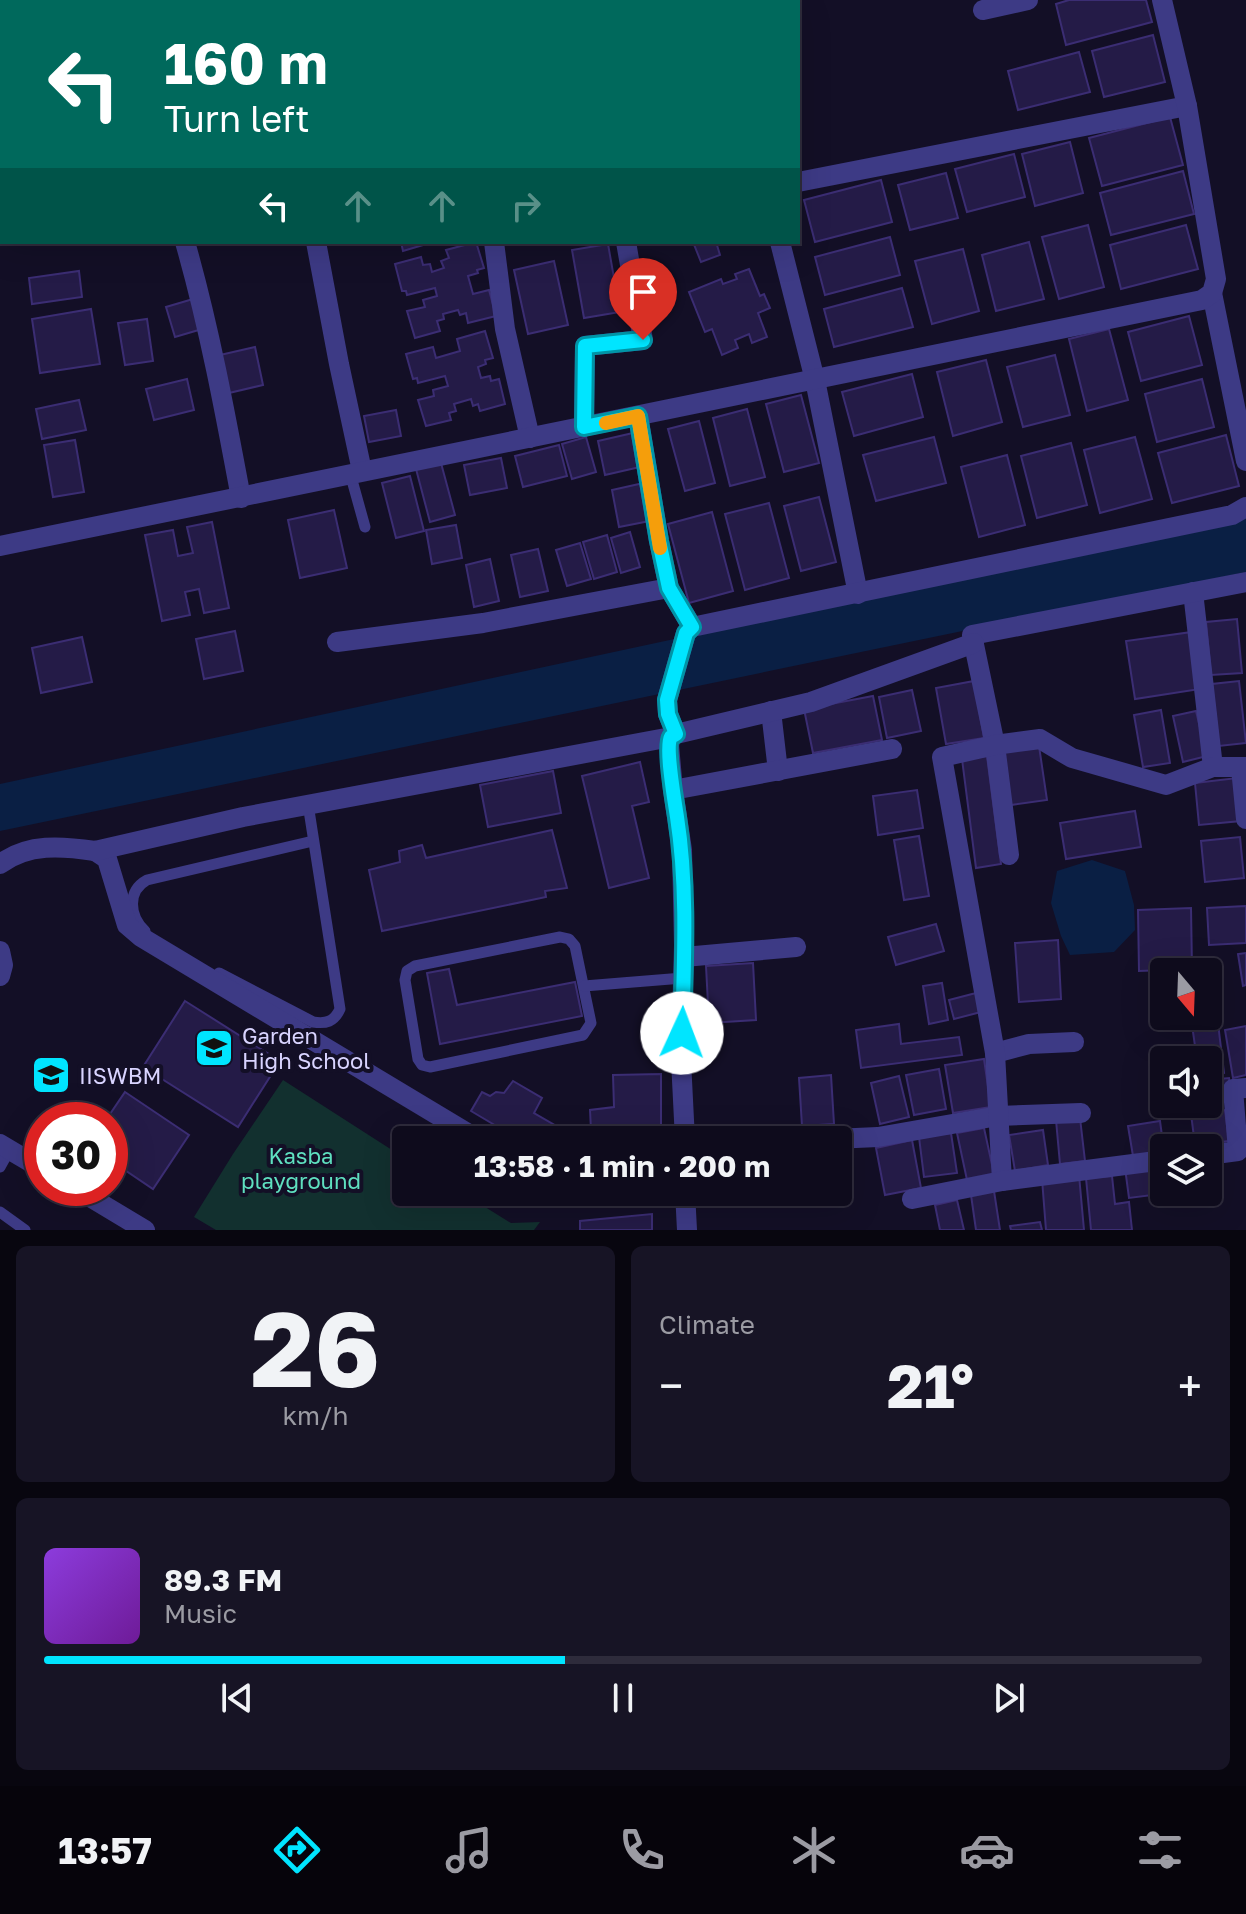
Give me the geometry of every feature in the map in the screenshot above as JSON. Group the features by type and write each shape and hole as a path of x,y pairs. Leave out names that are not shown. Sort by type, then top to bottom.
{"street":[{"path":"983,10 1028,0"},
{"path":"1162,0 1187,106 1216,279 1212,293 1246,461"},
{"path":"800,182 1187,106"},
{"path":"186,244 222,392 241,498"},
{"path":"316,244 356,472"},
{"path":"494,244 505,329 530,438"},
{"path":"584,427 585,346 643,340 626,244"},
{"path":"781,244 815,380 858,594"},
{"path":"0,546 1202,300 1212,293"},
{"path":"638,416 669,588 689,630 667,700 674,736 669,745 682,850 681,1060 684,1126"},
{"path":"689,630 1232,515 1246,507"},
{"path":"1009,855 995,745 972,635 1246,582"},
{"path":"337,642 483,623 669,588"},
{"path":"1193,592 1213,767"},
{"path":"0,864 12,855 38,848 71,847 95,851 308,804 674,736 811,702 974,643"},
{"path":"771,711 778,771"},
{"path":"1002,1181 995,1053 942,757 1040,739 1072,758 1166,785 1213,767 1244,767 1246,819"},
{"path":"673,790 892,749"},
{"path":"95,851 107,859 127,925 141,937 239,990 457,1126"},
{"path":"683,968 796,947"},
{"path":"0,951 3,965 0,976"},
{"path":"995,1053 1029,1044 1074,1042"},
{"path":"1222,1153 1238,1151 1233,1089 1246,1088"},
{"path":"852,1138 878,1137 998,1116 1081,1113"},
{"path":"3,1153 24,1162"},
{"path":"912,1199 1002,1181 1150,1162"},
{"path":"105,1206 145,1230"},
{"path":"686,1206 687,1230"}],"lane":[{"path":"356,472 365,527"},
{"path":"308,804 340,1009 330,1022 313,1022 239,990 150,935 139,925 133,912 134,891 147,880 313,841"},
{"path":"560,937 569,939 575,946 584,986 591,1023 583,1035 430,1067 422,1065 418,1059 405,980 407,971 415,966 560,937"},
{"path":"584,986 683,968"},
{"path":"0,1212 25,1230"}],"green space":[{"name":"Kasba playground","path":"283,1080 392,1150 392,1206 484,1206 511,1223 540,1222 534,1230 216,1230 194,1217"}],"water":[{"path":"1246,516 1246,572 0,831 0,784"},
{"path":"1092,860 1125,871 1134,905 1135,930 1114,952 1070,955 1051,903 1057,871"}],"building":[{"path":"1069,0 1146,0 1152,22 1066,45 1056,4"},
{"path":"1153,35 1165,82 1104,97 1092,51"},
{"path":"1079,52 1090,92 1018,110 1008,71"},
{"path":"1170,117 1183,165 1102,186 1089,138"},
{"path":"1070,142 1083,193 1035,206 1022,154"},
{"path":"1014,154 1025,197 967,212 955,169"},
{"path":"1183,171 1194,214 1111,235 1100,193"},
{"path":"946,173 958,218 910,230 898,185"},
{"path":"881,180 892,222 815,242 804,200"},
{"path":"1088,225 1104,287 1059,299 1042,237"},
{"path":"1186,225 1198,269 1121,289 1110,245"},
{"path":"890,237 900,275 825,295 815,257"},
{"path":"1029,242 1044,299 996,311 982,255"},
{"path":"401,244 427,244 403,251"},
{"path":"477,244 484,268 468,276 473,294 489,290 496,316 468,323 466,313 460,315 458,310 443,314 444,319 437,321 440,331 415,338 407,311 425,307 423,300 437,296 435,288 407,295 406,291 402,291 395,264 421,257 423,265 430,264 432,272 444,268 441,261 449,258 446,250"},
{"path":"608,244 620,312 584,318 572,250"},
{"path":"694,244 717,244 720,255 701,262"},
{"path":"963,249 979,311 932,324 915,261"},
{"path":"554,261 568,325 528,334 514,270"},
{"path":"749,269 760,296 764,294 770,308 758,313 767,337 752,343 749,334 735,340 738,348 722,355 712,329 705,332 689,292 721,279 723,284 737,279 735,274"},
{"path":"79,271 82,297 32,304 29,278"},
{"path":"902,288 913,327 834,347 824,309"},
{"path":"193,299 202,329 175,337 166,307"},
{"path":"91,309 100,364 40,373 32,319"},
{"path":"1189,316 1202,365 1141,381 1128,332"},
{"path":"147,319 153,361 125,365 118,323"},
{"path":"1109,329 1128,400 1087,411 1069,339"},
{"path":"485,331 493,358 485,360 486,364 478,367 481,378 490,376 491,381 499,379 505,404 480,411 478,404 473,406 471,399 454,404 456,411 449,413 451,420 426,426 418,400 434,396 433,390 448,386 445,376 418,383 417,378 413,379 406,354 433,347 436,358 460,351 457,339"},
{"path":"255,347 263,385 229,393 220,355"},
{"path":"1055,355 1070,415 1023,427 1007,367"},
{"path":"986,360 1002,422 953,436 937,372"},
{"path":"912,374 923,417 854,436 842,392"},
{"path":"187,379 194,410 154,420 146,389"},
{"path":"1202,379 1214,427 1157,442 1145,394"},
{"path":"801,395 819,463 784,472 766,404"},
{"path":"79,400 86,430 42,439 36,409"},
{"path":"747,409 765,477 730,486 713,418"},
{"path":"396,410 401,436 369,442 364,416"},
{"path":"699,421 715,483 685,491 668,429"},
{"path":"633,433 640,467 605,475 598,441"},
{"path":"1226,435 1239,486 1172,503 1158,453"},
{"path":"586,437 596,472 572,479 562,444"},
{"path":"934,437 946,483 876,501 863,455"},
{"path":"1135,437 1152,499 1100,513 1084,450"},
{"path":"75,440 84,492 53,497 44,445"},
{"path":"1071,443 1087,505 1037,518 1021,456"},
{"path":"559,445 567,476 523,487 515,456"},
{"path":"1007,455 1025,525 979,537 961,467"},
{"path":"501,458 507,488 470,495 464,465"},
{"path":"441,463 455,515 430,522 416,469"},
{"path":"410,476 424,531 396,538 382,483"},
{"path":"648,482 655,520 619,527 612,490"},
{"path":"819,497 836,562 801,571 784,506"},
{"path":"769,503 789,578 745,590 725,514"},
{"path":"334,510 347,568 300,578 288,520"},
{"path":"712,512 733,591 689,603 668,524"},
{"path":"212,522 229,608 204,613 199,589 185,592 190,615 162,621 145,535 173,530 178,556 193,553 187,527"},
{"path":"456,525 462,558 432,564 426,530"},
{"path":"630,532 640,567 621,573 611,538"},
{"path":"607,535 617,572 594,579 583,542"},
{"path":"580,543 591,579 567,586 556,550"},
{"path":"538,549 548,591 520,597 511,555"},
{"path":"490,559 499,601 474,607 466,565"},
{"path":"1237,619 1242,673 1211,675 1206,622"},
{"path":"235,631 243,671 204,679 196,639"},
{"path":"1192,632 1200,689 1135,699 1126,641"},
{"path":"82,637 92,682 41,693 32,648"},
{"path":"974,681 984,738 946,744 936,688"},
{"path":"1239,681 1246,743 1219,746 1212,684"},
{"path":"912,690 921,731 887,738 879,697"},
{"path":"873,696 882,740 813,753 804,709"},
{"path":"1161,710 1170,763 1143,767 1134,715"},
{"path":"1196,711 1207,756 1183,762 1173,716"},
{"path":"1039,746 1047,800 1011,805 1004,751"},
{"path":"987,756 1001,864 976,868 962,759"},
{"path":"640,762 649,802 632,806 649,878 609,888 582,776"},
{"path":"553,771 561,813 488,827 480,785"},
{"path":"1237,778 1241,821 1199,825 1195,783"},
{"path":"917,790 923,828 878,835 873,796"},
{"path":"1135,811 1141,847 1066,859 1060,823"},
{"path":"552,830 567,888 545,891 546,897 382,931 369,870 400,862 399,851 422,845 426,858"},
{"path":"919,836 929,896 904,900 894,840"},
{"path":"1240,837 1244,878 1205,882 1201,841"},
{"path":"1246,906 1246,943 1209,945 1207,908"},
{"path":"1191,908 1192,958 1150,958 1150,971 1139,971 1138,910"},
{"path":"936,924 944,951 896,965 888,937"},
{"path":"1058,940 1061,999 1019,1002 1015,943"},
{"path":"1246,953 1246,985 1243,986 1238,954"},
{"path":"753,963 756,1020 709,1023 706,966"},
{"path":"449,969 457,1005 575,982 582,1016 440,1044 427,973"},
{"path":"942,983 948,1020 929,1024 923,986"},
{"path":"976,993 981,1012 954,1019 949,1000"},
{"path":"185,1001 280,1061 238,1127 143,1067"},
{"path":"899,1024 901,1044 959,1037 962,1055 861,1068 856,1030"},
{"path":"1246,1026 1246,1075 1233,1078 1225,1030"},
{"path":"1193,1030 1219,1030 1221,1046 1195,1046"},
{"path":"984,1059 991,1107 953,1113 945,1065"},
{"path":"939,1069 946,1109 914,1115 906,1075"},
{"path":"661,1074 661,1126 591,1126 590,1110 614,1107 613,1075"},
{"path":"831,1075 834,1124 802,1126 799,1078"},
{"path":"899,1076 909,1117 880,1124 871,1083"},
{"path":"1229,1078 1232,1101 1222,1102 1222,1079"},
{"path":"513,1081 542,1098 534,1113 557,1126 496,1126 471,1111 482,1092 490,1096 496,1092 504,1093"},
{"path":"125,1092 189,1135 153,1189 128,1172 128,1102 118,1102"},
{"path":"1222,1110 1225,1110 1229,1141 1222,1142 1222,1134 1194,1134 1192,1118 1222,1118"},
{"path":"1080,1118 1085,1161 1060,1164 1056,1120"},
{"path":"1160,1121 1162,1134 1150,1134 1150,1153 1133,1156 1128,1126"},
{"path":"984,1128 994,1174 967,1180 957,1133"},
{"path":"1043,1130 1048,1165 1015,1171 1009,1135"},
{"path":"951,1133 957,1173 924,1177 919,1137"},
{"path":"912,1140 921,1188 885,1195 876,1148"},
{"path":"1150,1165 1150,1195 1129,1198 1125,1168"},
{"path":"1079,1175 1084,1230 1046,1230 1042,1179"},
{"path":"1112,1176 1115,1204 1129,1202 1132,1230 1091,1230 1086,1178"},
{"path":"994,1191 1000,1230 976,1230 971,1195"},
{"path":"957,1200 964,1230 940,1230 935,1205"},
{"path":"652,1214 652,1230 580,1230 580,1221"},
{"path":"1040,1222 1042,1230 1011,1230 1010,1226"}],"slow traffic":[{"path":"606,423 638,416 660,548"}],"place":[{"name":"Garden High School","path":"214,1048"},
{"name":"IISWBM","path":"51,1075"}],"route":[{"path":"643,340 585,346 584,427 638,416 669,588 692,627 686,633 667,700 670,722 676,734 671,737 669,745 682,850 682,1033"}]}
